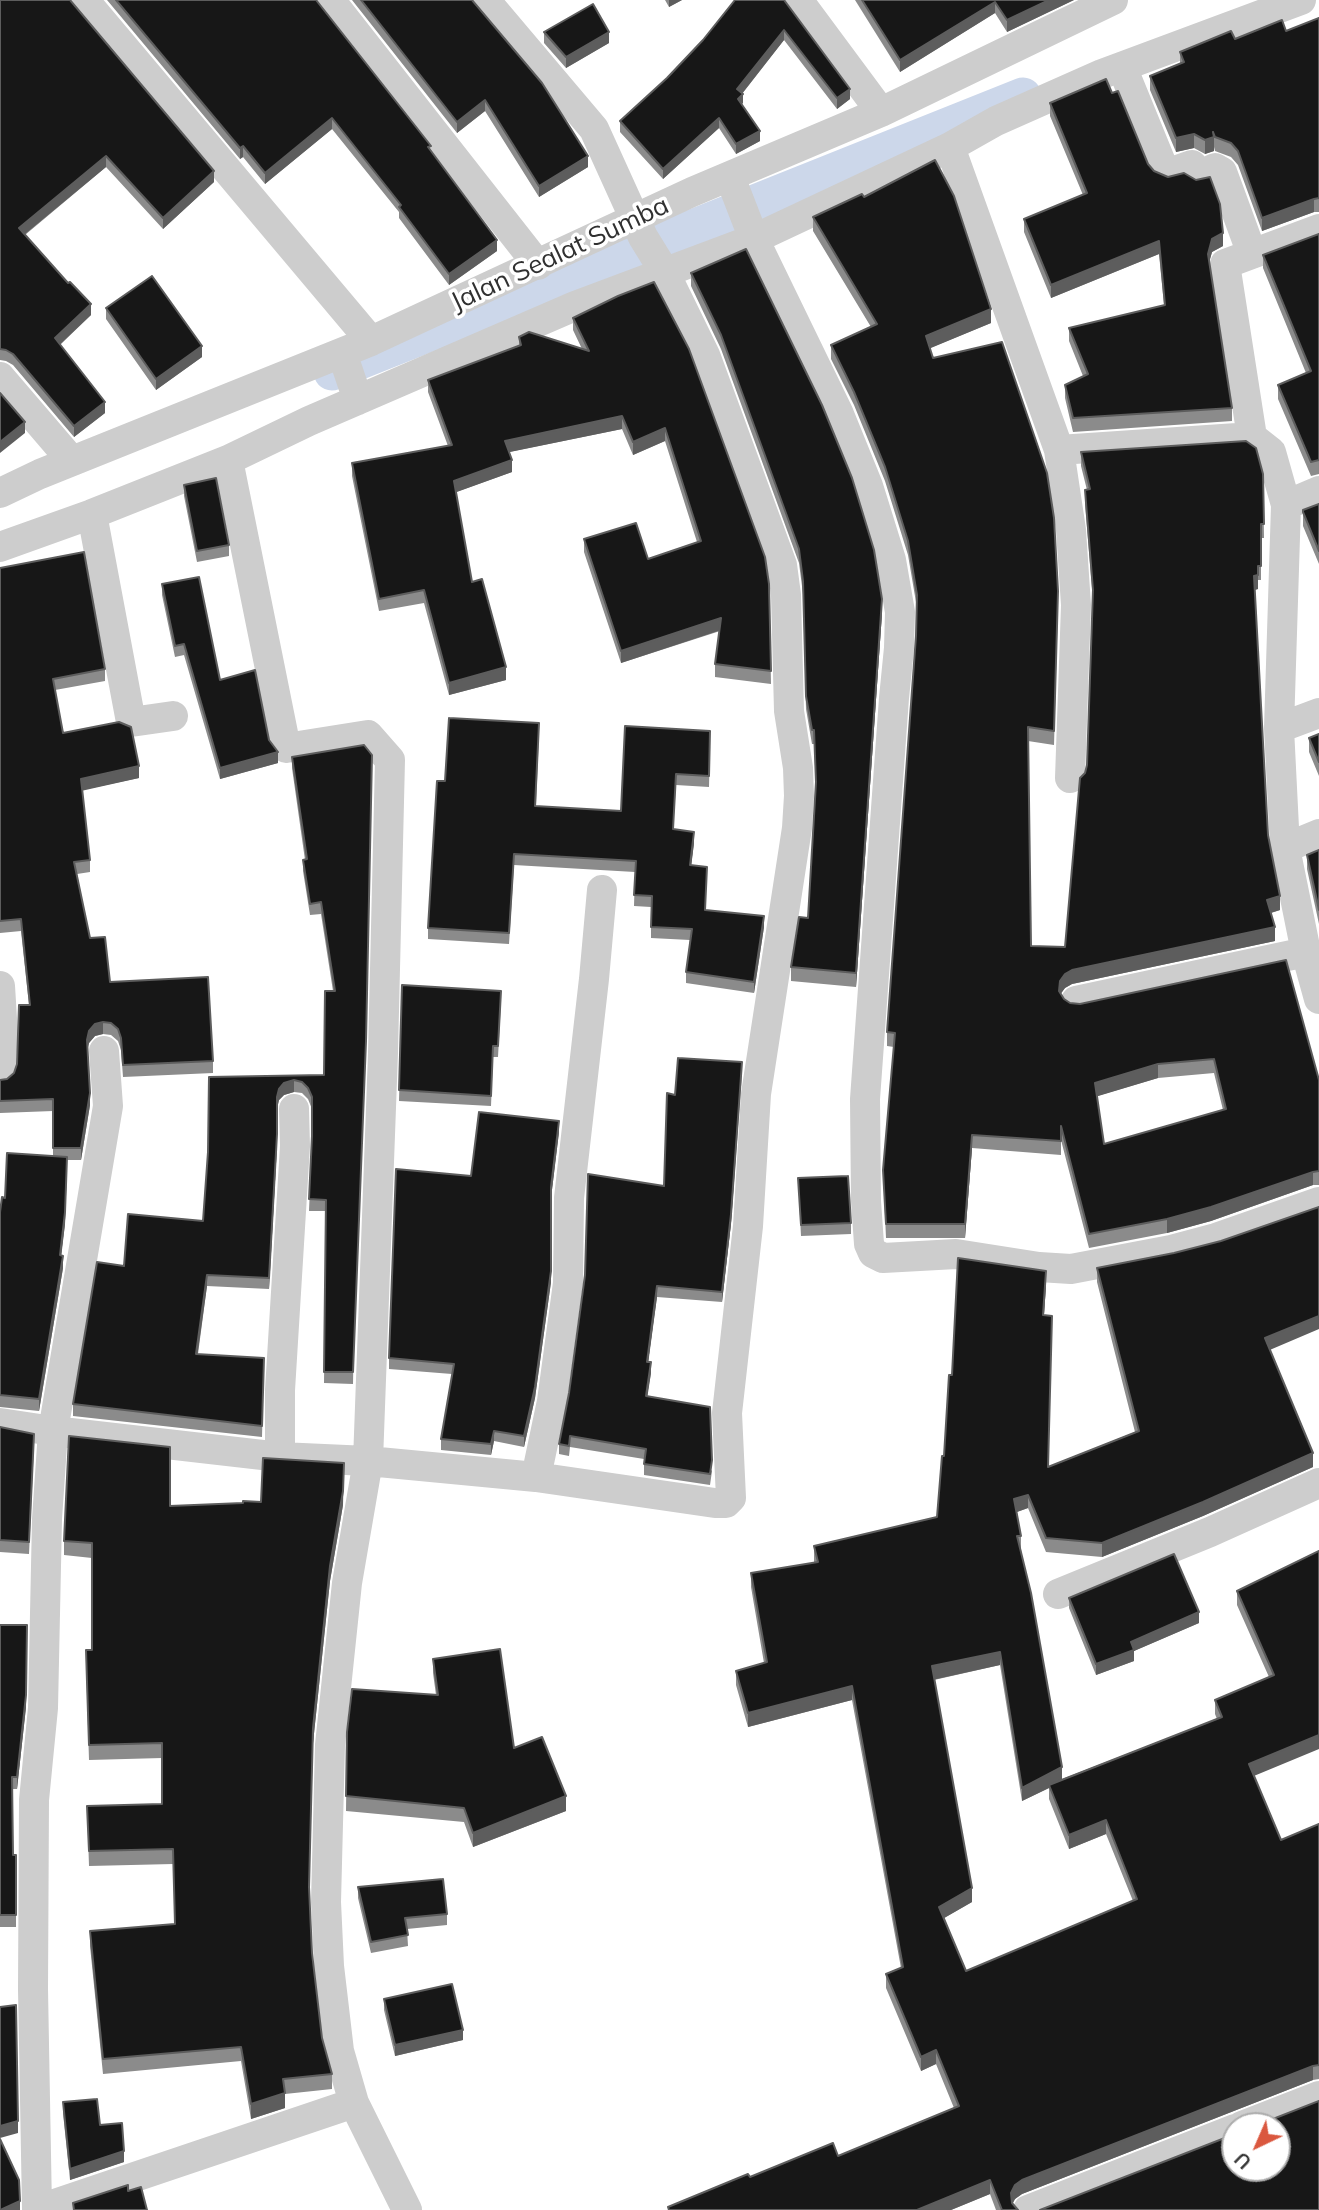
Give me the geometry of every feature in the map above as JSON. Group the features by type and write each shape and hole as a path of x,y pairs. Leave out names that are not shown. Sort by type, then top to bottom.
{"street":[{"path":"84,0 371,341"},
{"path":"330,0 538,265"},
{"path":"0,1423 53,1432 280,1457 368,1461 536,1477 715,1503 726,1503 731,1498 727,1413 748,1226 756,1094 797,828 798,768 789,711 786,595 782,565 705,355 639,228 594,129 485,0"},
{"path":"798,0 881,112"},
{"name":"Jalan Sealat Sumba","path":"0,493 72,461 371,341 538,265 639,228 692,192 733,181 1113,0"},
{"path":"0,547 228,460 358,400 950,147 996,121 1122,67 1301,0"},
{"path":"1122,67 1164,170 1169,173 1192,165 1198,176 1215,168 1222,172 1252,254"},
{"path":"950,147 1059,450 1071,530 1076,605 1070,778"},
{"path":"733,181 751,231 838,412 868,486 891,560 900,612 866,1099 866,1200 869,1244 873,1253 883,1258 956,1254 1039,1267 1071,1269 1171,1250 1216,1238 1319,1202"},
{"path":"1252,437 1225,264 1319,229"},
{"path":"342,353 358,400"},
{"path":"0,377 72,461"},
{"path":"1059,450 1252,437 1272,452 1286,505 1279,728 1285,848 1314,974 1076,1000"},
{"path":"228,460 286,748 368,735 390,760 383,1066 368,1461 347,1583 330,1745 326,1902 329,1966 339,2050 354,2103 407,2210"},
{"path":"1286,505 1319,491"},
{"path":"92,514 131,722 173,716"},
{"path":"1279,728 1319,713"},
{"path":"1285,848 1319,834"},
{"path":"536,1477 552,1401 568,1283 569,1198 602,890"},
{"path":"0,986 3,1035 0,1075"},
{"path":"104,1051 108,1106 104,1143 53,1432 47,1519 43,1708 34,1800 33,1989 37,2210 354,2103"},
{"path":"280,1457 280,1390 294,1172 294,1109"},
{"path":"1058,1594 1210,1532 1319,1483"},
{"path":"1278,2112 1319,2096"},
{"path":"1028,2210 1221,2134"}],"building":[{"path":"0,0 70,0 214,171 163,218 106,156 19,228 68,283 91,304 55,338 105,402 74,426 13,354 0,349"},
{"path":"116,0 316,0 431,146 428,147 497,240 449,274 399,207 401,205 332,118 265,173 243,146 240,148"},
{"path":"361,0 472,0 542,83 588,156 539,186 485,100 457,122"},
{"path":"735,0 784,0 850,89 837,98 784,30 737,89 743,94 738,99 760,131 736,144 719,118 663,169 620,121 667,78 703,40"},
{"path":"862,0 1049,0 1007,20 995,2 900,60"},
{"path":"593,4 609,32 566,57 544,32"},
{"path":"1319,18 1319,198 1262,218 1238,151 1231,143 1215,137 1213,132 1214,137 1205,140 1194,134 1176,138 1150,76 1184,62 1180,52 1231,31 1235,39 1282,20 1286,31"},
{"path":"1106,79 1112,93 1118,91 1148,164 1154,171 1168,177 1184,173 1196,180 1210,177 1220,204 1223,233 1212,239 1208,254 1232,408 1073,418 1065,385 1088,374 1069,328 1165,305 1159,241 1051,285 1024,219 1087,193 1050,103"},
{"path":"935,160 954,196 991,309 926,336 933,358 1002,342 1047,473 1054,518 1058,591 1054,731 1028,727 1031,946 1065,947 1080,778 1087,765 1093,590 1085,490 1090,489 1081,452 1246,441 1256,448 1263,474 1264,524 1261,524 1261,566 1258,566 1258,575 1254,576 1268,835 1280,896 1267,900 1275,927 1072,970 1060,981 1059,991 1070,1003 1080,1004 1286,960 1319,1080 1319,1171 1211,1207 1167,1219 1089,1234 1061,1126 1061,1141 972,1135 965,1224 886,1224 883,1170 895,1033 887,1032 917,595 908,541 885,467 831,345 877,324 813,217 862,194 864,197","holes":["1214,1059 1226,1109 1104,1144 1095,1083 1158,1064"]},
{"path":"1319,234 1319,460 1311,462 1278,385 1311,371 1263,255"},
{"path":"746,249 822,405 852,478 874,550 882,599 856,973 791,967 799,917 808,918 816,782 814,730 806,696 803,581 799,549 721,335 691,273"},
{"path":"152,276 202,346 156,379 106,308"},
{"path":"654,282 689,349 765,557 769,584 771,671 715,664 721,618 621,651 584,539 636,523 648,559 701,541 665,428 633,442 622,416 505,441 512,460 454,481 472,582 482,579 506,667 449,683 424,590 379,599 352,463 452,445 428,380 521,345 519,337 529,332 589,351 573,318"},
{"path":"0,393 25,422 0,442"},
{"path":"216,478 229,545 197,551 184,485"},
{"path":"1319,504 1319,551 1303,510"},
{"path":"84,552 105,669 53,679 63,733 119,722 131,727 139,766 81,779 90,860 74,862 90,938 105,937 110,982 208,977 213,1061 123,1065 118,1029 111,1023 95,1024 89,1031 87,1040 90,1093 81,1148 53,1148 53,1099 0,1101 0,1080 7,1079 14,1073 17,1064 19,1005 30,1005 21,919 0,921 0,568"},
{"path":"199,577 220,680 255,670 269,740 278,752 220,768 184,644 175,646 162,584"},
{"path":"449,718 539,723 535,806 621,811 625,726 710,731 709,776 676,774 673,829 694,832 690,865 707,867 705,910 764,916 754,982 686,972 692,929 651,927 652,896 634,895 636,861 514,854 509,933 428,928 437,781 445,781"},
{"path":"1319,734 1319,762 1309,738"},
{"path":"364,745 372,755 366,1041 353,1372 324,1372 326,1200 309,1199 312,1097 302,1082 294,1080 284,1083 277,1097 269,1278 207,1275 196,1354 264,1358 262,1426 73,1404 97,1262 124,1266 128,1214 203,1221 208,1152 209,1077 324,1075 325,991 335,991 321,902 310,904 303,860 307,859 292,757"},
{"path":"1319,850 1319,910 1307,855"},
{"path":"402,985 501,991 498,1046 493,1046 491,1096 399,1090"},
{"path":"678,1058 742,1062 731,1214 722,1292 657,1286 647,1362 651,1362 646,1396 710,1407 710,1474 644,1464 646,1449 570,1436 569,1446 559,1444 569,1393 585,1275 588,1174 664,1186 667,1093 675,1095"},
{"path":"479,1112 559,1121 551,1187 551,1271 535,1387 524,1436 494,1431 491,1444 441,1439 454,1364 389,1358 396,1169 471,1176"},
{"path":"7,1153 67,1157 60,1255 63,1256 39,1399 0,1395 0,1212 2,1197 5,1198"},
{"path":"848,1176 851,1223 801,1225 798,1178"},
{"path":"1319,1207 1319,1316 1265,1338 1313,1453 1102,1543 1046,1538 1028,1495 1014,1499 1021,1536 1017,1536 1031,1593 1062,1767 1022,1788 1000,1652 932,1666 972,1888 939,1907 966,1971 1137,1899 1106,1820 1069,1835 1049,1785 1222,1717 1215,1700 1274,1675 1237,1591 1319,1551 1319,1735 1249,1764 1281,1840 1319,1824 1319,2065 1022,2180 1015,2185 1011,2193 1012,2203 1018,2210 1002,2210 990,2180 917,2210 669,2210 668,2207 748,2174 750,2177 833,2143 838,2156 959,2106 936,2050 921,2057 886,1974 903,1967 852,1686 748,1713 736,1671 767,1662 751,1573 818,1562 814,1546 937,1517 949,1375 952,1375 958,1258 1046,1271 1043,1315 1052,1316 1048,1467 1139,1431 1097,1268 1221,1241"},
{"path":"0,1427 34,1434 29,1542 0,1540"},
{"path":"69,1436 170,1447 170,1506 261,1502 263,1458 344,1463 343,1491 330,1566 313,1728 309,1887 312,1953 322,2038 332,2074 283,2079 285,2093 251,2104 241,2047 103,2059 90,1931 175,1924 173,1849 89,1851 87,1806 162,1804 162,1743 89,1745 86,1650 92,1650 92,1543 64,1541"},
{"path":"1174,1554 1199,1612 1131,1642 1134,1650 1096,1664 1069,1598"},
{"path":"0,1625 27,1625 26,1695 17,1777 12,1777 16,1915 0,1915"},
{"path":"500,1649 514,1748 542,1737 566,1796 473,1833 464,1808 346,1796 347,1732 352,1689 438,1695 433,1659"},
{"path":"443,1879 447,1914 405,1918 408,1935 371,1942 358,1887"},
{"path":"452,1984 463,2030 395,2045 384,1999"},
{"path":"16,2005 18,2121 0,2126 0,2007"},
{"path":"97,2099 100,2125 122,2123 124,2151 70,2169 63,2102"},
{"path":"1319,2101 1319,2210 1040,2210 1221,2139 1221,2182 1291,2182 1291,2112"},
{"path":"0,2139 19,2180 20,2201 0,2210"},
{"path":"128,2185 128,2191 141,2187 147,2210 74,2210 73,2203"}],"waterway":[{"path":"332,372 1023,96"}]}
